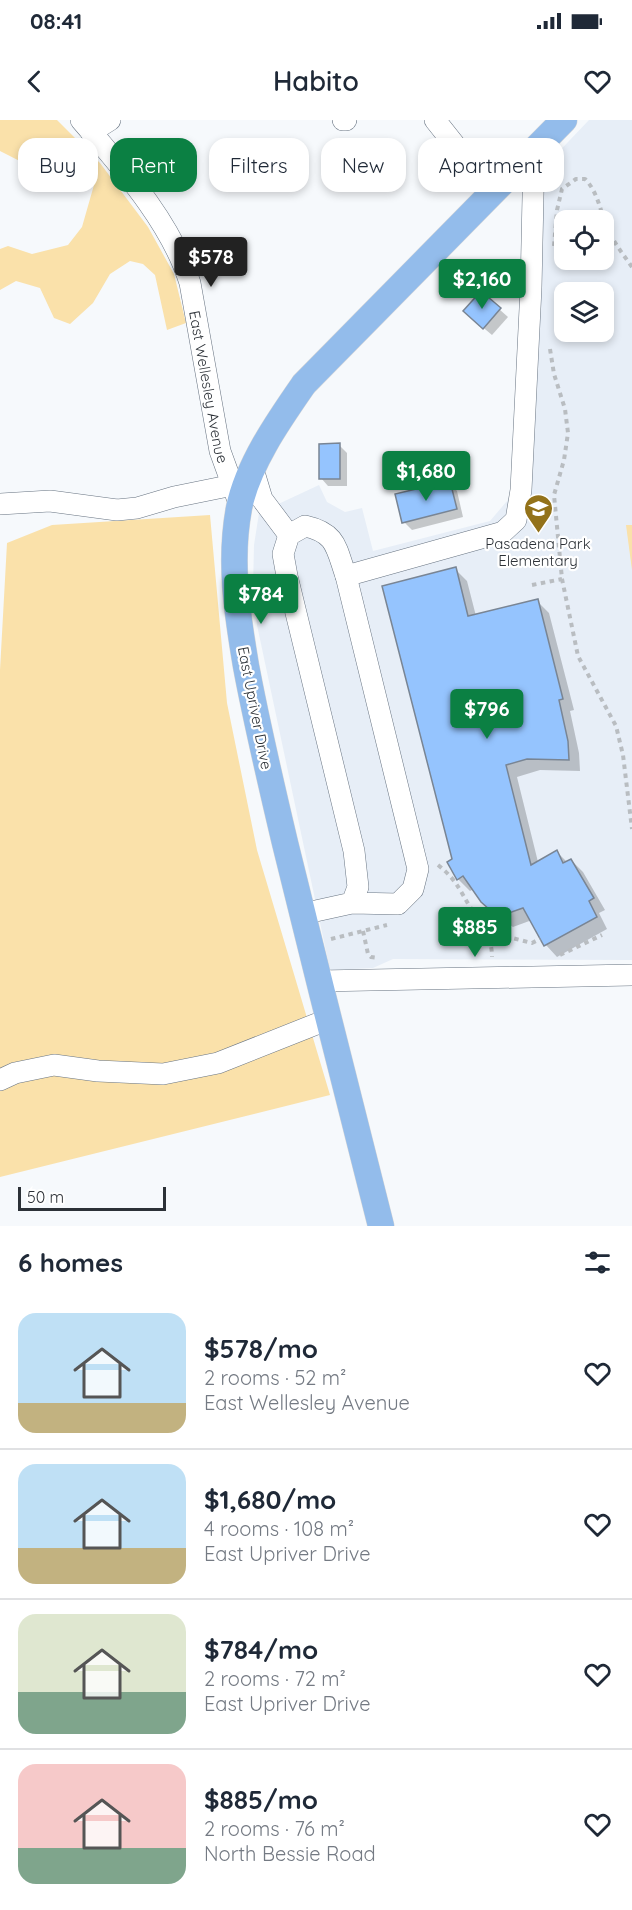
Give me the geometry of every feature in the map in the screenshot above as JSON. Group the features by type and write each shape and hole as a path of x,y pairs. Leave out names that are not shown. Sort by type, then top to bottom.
{"main road":[{"name":"East Upriver Drive","path":"547,138 564,120"},
{"name":"East Upriver Drive","path":"381,1226 269,779 237,614 234,575 236,496 253,470 278,422 304,384 493,193"}],"street":[{"path":"86,126 110,120"},
{"path":"435,120 493,193"},
{"name":"East Wellesley Avenue","path":"86,126 132,180 182,258 190,283 220,451 236,496"},
{"path":"346,576 503,532 516,520 521,489 531,288 533,192"},
{"path":"253,470 262,499 289,535"},
{"path":"0,504 50,501 117,510 138,508 174,497 236,496"},
{"path":"302,914 352,903 398,904 413,889 418,869 346,576 334,542 321,530 305,526 289,535 283,554 354,851 358,887 352,903"},
{"path":"320,981 632,975"},
{"path":"0,1080 15,1073 54,1065 98,1071 163,1074 218,1063 329,1019"}],"path":[{"path":"553,257 557,210 562,189 576,179 585,179 591,185 618,249 632,267"},
{"path":"549,344 554,374 565,410 568,433 564,460 554,495 562,579 578,656 616,726 623,755 632,829"},
{"path":"532,585 562,579"},
{"path":"438,865 452,877 487,932 492,957"},
{"path":"363,932 368,954 371,957 388,958"},
{"path":"487,932 532,943 540,939"},
{"path":"552,957 602,935"},
{"path":"481,957 502,957"}],"shaded area":[{"path":"0,120 57,120 75,138 18,138 18,160 0,151"},
{"name":"Pasadena Park Elementary","path":"589,120 632,120 632,960 393,959 373,968 330,970 257,625 253,588 254,545 259,513 319,485 327,502 345,512 362,508 373,551 490,521 513,494 527,192 564,192 564,146"},
{"path":"98,161 110,176 110,192 122,192 148,227 174,274 186,323 167,330 155,275 143,264 130,261 110,274 93,303 70,324 54,318 40,288 16,281 0,290 0,249 8,246 32,254 68,245 82,227 92,192 98,192"},
{"path":"210,515 227,703 257,850 330,1095 0,1177 0,670 7,543 52,525"},
{"path":"626,525 632,525 632,570"}],"building":[{"path":"481,291 501,308 483,329 463,311"},
{"path":"340,443 340,479 319,479 319,444"},
{"path":"450,481 457,509 402,523 395,494"},
{"path":"456,567 468,616 538,599 563,699 559,700 568,741 569,760 527,759 506,765 531,865 557,850 563,863 571,859 594,898 589,901 597,917 544,946 523,908 500,916 490,910 481,902 463,876 457,880 447,862 452,859 382,586"}],"place":[{"name":"Pasadena Park Elementary","path":"538,534"}]}
